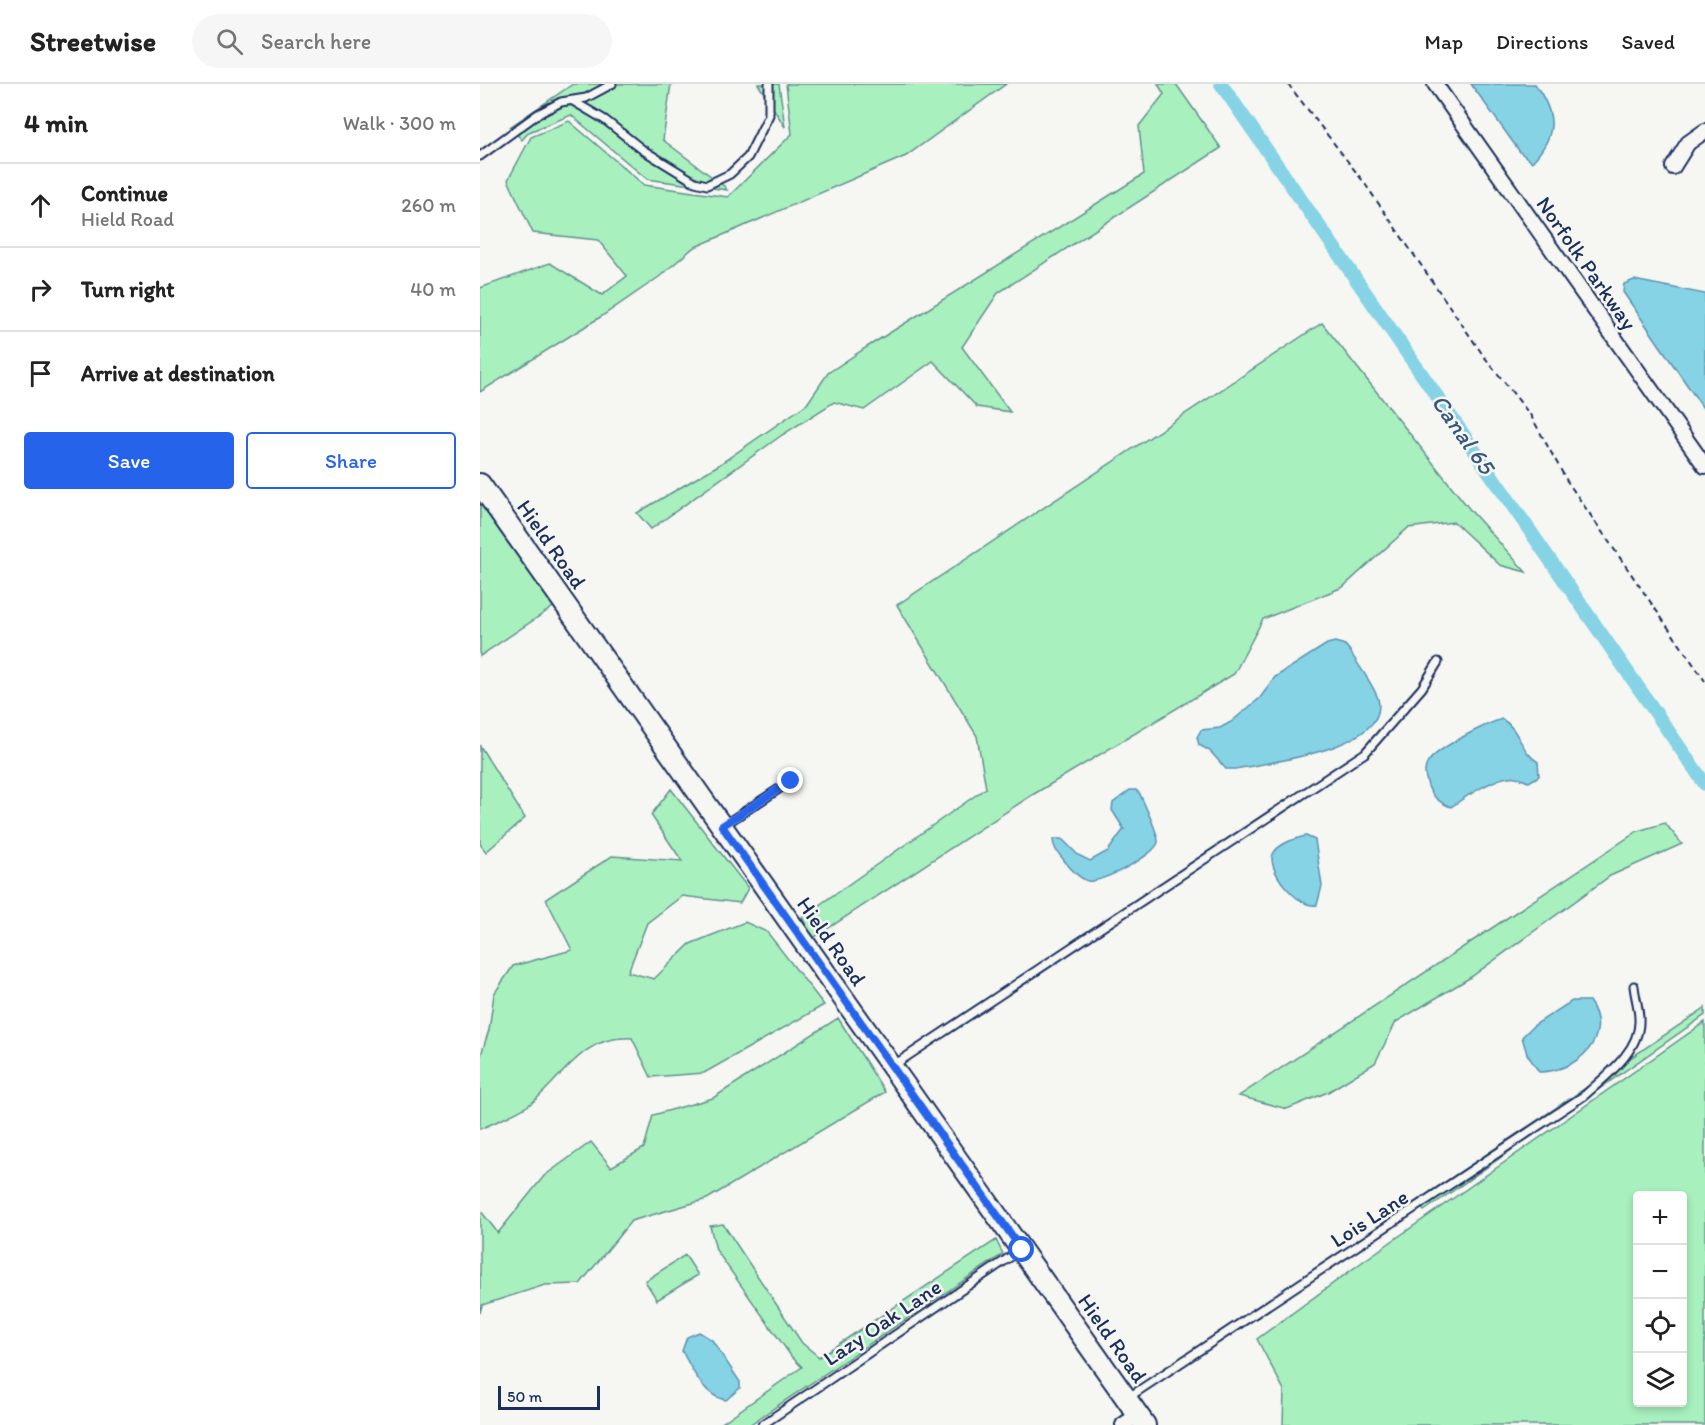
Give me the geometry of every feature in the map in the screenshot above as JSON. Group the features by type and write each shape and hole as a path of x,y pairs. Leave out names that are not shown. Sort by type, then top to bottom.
{"street":[{"name":"Norfolk Parkway","path":"1435,84 1705,466"},
{"path":"1673,167 1688,143 1705,131"},
{"name":"Hield Road","path":"480,484 1127,1399 1136,1422"}],"lane":[{"path":"480,156 538,114 561,102 586,98 612,84"},
{"path":"573,101 605,120 651,154 695,182 707,185 730,174 748,157 769,115 770,84"},
{"path":"892,1067 1365,753 1422,688 1438,662"},
{"path":"722,826 791,781"},
{"name":"Lois Lane","path":"1127,1399 1585,1095 1635,1042 1640,1021 1634,986"},
{"name":"Lazy Oak Lane","path":"762,1425 1022,1250"}],"path":[{"path":"1288,84 1364,181 1477,346 1531,416 1567,481 1705,681"}],"green space":[{"path":"573,84 671,84 663,140 727,190 647,179 571,115 529,132 522,140 510,127"},
{"path":"758,84 779,84 785,127"},
{"path":"786,84 1006,84 906,156 693,248 659,277 602,316 480,392 480,288 550,263 602,295 627,276 598,240 533,233 508,180 531,137 569,121 644,185 728,197 792,134"},
{"path":"1158,84 1176,84 1221,148 998,293 962,347 1010,412 977,407 933,361 864,410 834,402 782,435 651,529 637,513 717,466 807,404 828,373 1144,174 1139,126 1164,94"},
{"path":"1322,323 1471,511 1526,572 1500,565 1454,522 1408,528 1343,587 1263,619 1234,674 1029,797 812,939 802,917 986,788 977,736 897,605"},
{"path":"480,498 556,605 480,656"},
{"path":"480,746 525,818 486,852 480,844"},
{"path":"671,789 748,888 740,903 682,896 647,923 628,972 654,979 690,944 745,922 767,932 824,1005 704,1073 651,1077 632,1038 601,1043 588,1049 577,1058 534,1101 515,1113 480,1129 480,1058 489,1030 494,994 513,966 572,950 546,899 612,856 682,861 651,815"},
{"path":"1665,823 1682,844 1610,876 1471,977 1396,1022 1375,1063 1328,1092 1287,1109 1239,1096 1638,831"},
{"path":"1705,1008 1705,1015 1424,1211 1417,1201"},
{"path":"838,1018 885,1092 707,1199 631,1221 580,1284 545,1285 482,1305 480,1313 480,1210 498,1233 544,1176 591,1142 611,1167 644,1148 653,1115 713,1098"},
{"path":"1705,1022 1705,1425 1283,1425 1284,1390 1257,1339 1365,1260"},
{"path":"723,1224 802,1343 819,1357 996,1240 1003,1254 749,1425 719,1425 802,1367 791,1356 716,1250 710,1226"},
{"path":"685,1255 698,1275 657,1300 645,1281"}],"water":[{"path":"1471,84 1535,84 1547,105 1551,124 1546,142 1532,162 1520,152"},
{"path":"1634,280 1705,294 1705,411 1623,292 1624,284"},
{"path":"1335,642 1345,645 1350,651 1376,693 1377,716 1365,730 1346,742 1323,750 1272,763 1235,769 1226,769 1210,751 1199,745 1197,737 1201,730 1220,728 1231,722 1260,698 1275,677 1327,644"},
{"path":"1502,719 1513,729 1527,752 1538,762 1539,776 1529,782 1516,777 1501,779 1482,787 1451,807 1443,804 1428,786 1425,775 1427,764 1439,751"},
{"path":"1130,790 1136,790 1140,794 1154,826 1158,842 1148,854 1127,867 1104,878 1094,881 1084,880 1059,855 1053,839 1062,839 1078,855 1090,861 1108,851 1124,829 1112,810 1113,803"},
{"path":"1306,836 1315,840 1322,886 1317,905 1309,905 1293,895 1279,878 1272,861 1273,854 1279,847"},
{"path":"1572,1001 1589,1001 1596,1014 1598,1027 1595,1039 1578,1059 1566,1066 1539,1072 1527,1054 1522,1037 1533,1026"},
{"path":"699,1332 712,1340 740,1382 740,1388 726,1400 711,1393 705,1387 682,1351 687,1337"}],"waterway":[{"name":"Canal 65","path":"1221,84 1705,784"}],"route":[{"path":"791,781 722,826 1022,1250"}]}
